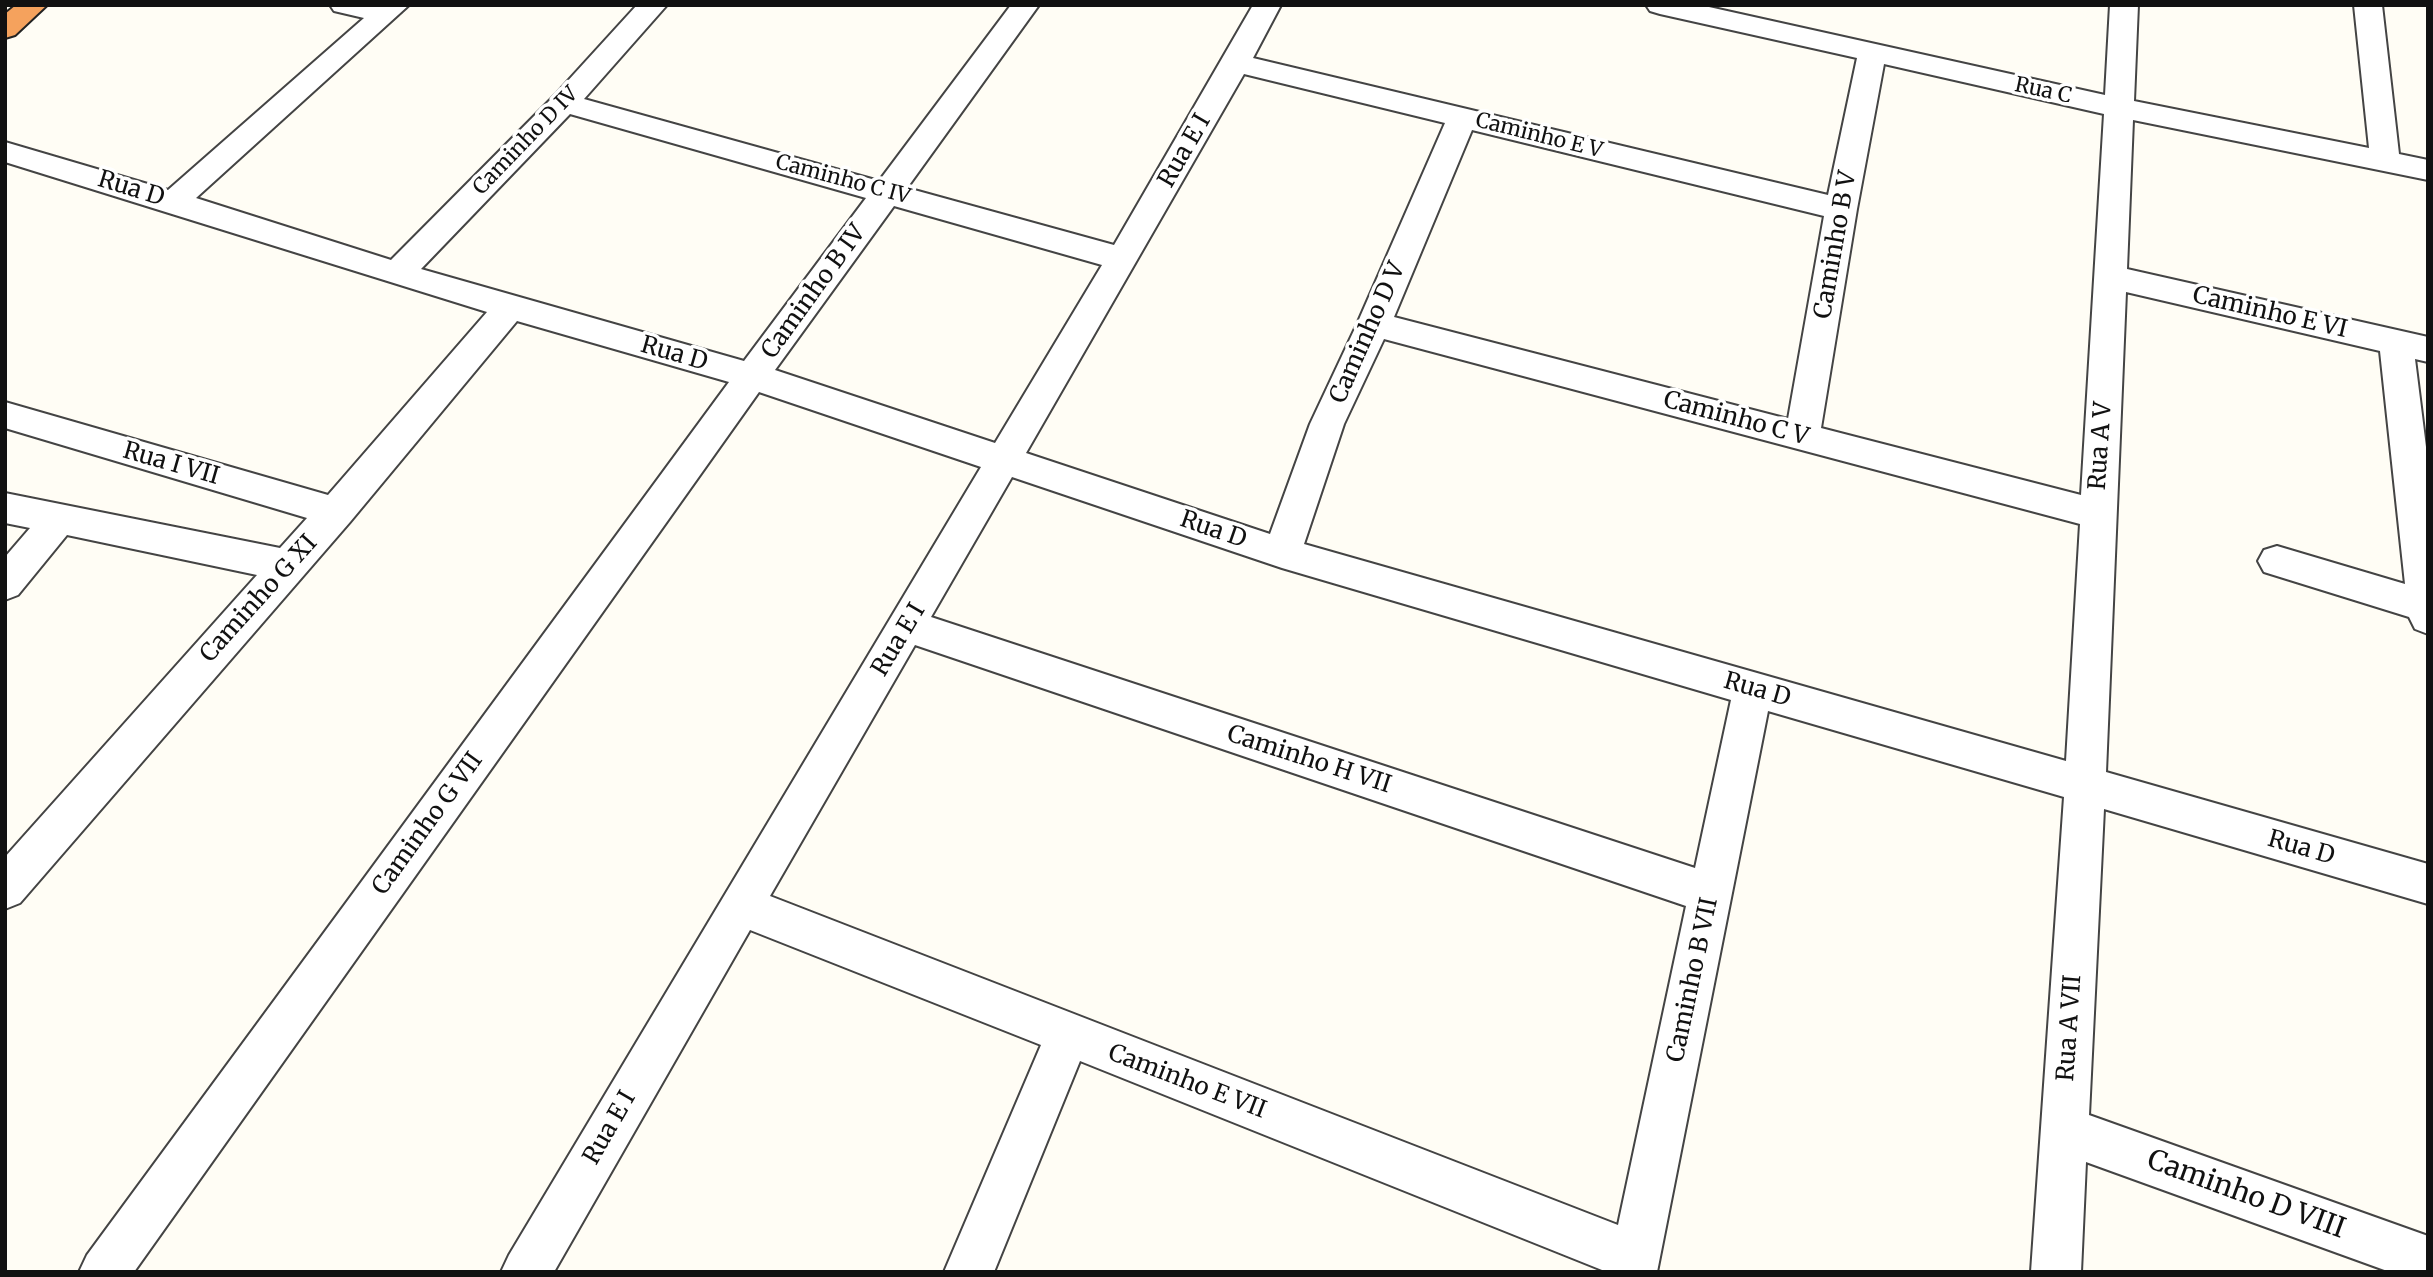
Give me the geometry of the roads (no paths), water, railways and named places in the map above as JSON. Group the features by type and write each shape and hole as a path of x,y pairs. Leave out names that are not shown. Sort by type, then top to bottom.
{"highway":[{"path":"5,29 33,5"}],"street":[{"path":"344,5 390,10"},
{"name":"Caminho D IV","path":"397,274 564,103 653,5"},
{"path":"986,5 1022,9"},
{"name":"Rua E I","path":"526,1272 740,905 908,626 1236,63 1267,5"},
{"name":"Rua C","path":"1660,5 2120,108 2428,170"},
{"name":"Rua A V","path":"2085,785 2124,5"},
{"path":"2368,5 2385,160"},
{"name":"Caminho B IV","path":"752,376 1022,9"},
{"path":"173,202 390,10"},
{"name":"Caminho B V","path":"1802,436 1841,209 1872,54"},
{"name":"Caminho E V","path":"1236,63 1841,209"},
{"name":"Caminho C IV","path":"564,103 1122,259"},
{"name":"Caminho D V","path":"1282,553 1326,424 1374,324 1462,117"},
{"name":"Rua D","path":"5,152 173,202 397,274 752,376 1282,553 2428,884"},
{"name":"Caminho E VI","path":"2112,277 2412,346"},
{"name":"Caminho G XI","path":"5,889 286,565 337,512 510,307"},
{"name":"Caminho C V","path":"1374,324 2097,514"},
{"path":"2412,346 2428,618"},
{"name":"Caminho G VII","path":"104,1272 752,376"},
{"name":"Rua I VII","path":"5,415 337,512"},
{"path":"5,508 286,565"},
{"path":"5,584 58,520"},
{"path":"2277,561 2427,607"},
{"name":"Caminho H VII","path":"908,626 1711,894"},
{"name":"Caminho B VII","path":"1633,1264 1753,689"},
{"name":"Rua A VII","path":"2056,1272 2085,785"},
{"name":"Caminho E VII","path":"740,905 1633,1264"},
{"path":"969,1272 1068,1035"},
{"name":"Caminho D VIII","path":"2064,1130 2428,1261"}]}
